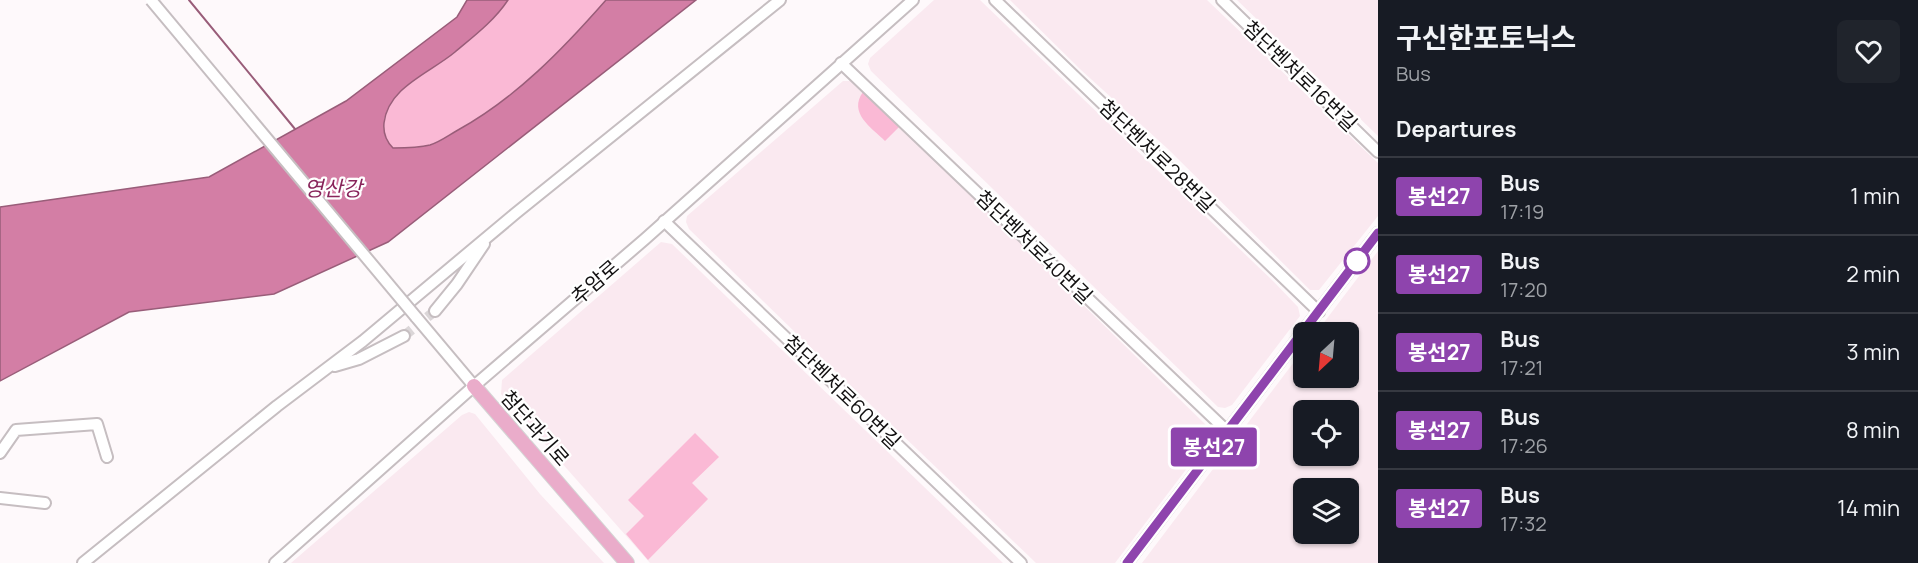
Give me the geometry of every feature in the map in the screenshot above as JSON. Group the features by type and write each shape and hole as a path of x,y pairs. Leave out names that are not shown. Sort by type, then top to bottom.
{"main road":[{"name":"첨단과기로","path":"474,387 627,563"}],"street":[{"name":"첨단과기로","path":"151,0 474,387"},
{"path":"83,563 277,406 329,368 500,226 780,0"},
{"name":"추암로","path":"275,563 913,0"},
{"name":"첨단벤처로28번길","path":"995,0 1319,312"},
{"name":"첨단벤처로16번길","path":"1222,0 1378,152"},
{"name":"첨단벤처로40번길","path":"841,63 1227,431"},
{"name":"첨단벤처로60번길","path":"664,221 1021,563"},
{"path":"435,311 457,284 483,245 500,226"},
{"path":"1127,563 1378,233"},
{"path":"329,368 359,359 405,336"},
{"path":"0,453 16,430 97,424 107,457"},
{"path":"0,498 45,503"}],"shaded area":[{"path":"508,0 606,0 538,71 500,103 434,144 393,148 388,143 384,123 387,110 393,100 412,82 445,60 476,34"},
{"path":"934,0 980,0 1274,282 1298,307 1300,316 1293,322 1293,325 1232,405 1225,408 1218,407 871,71 868,64 870,58"},
{"path":"1010,0 1207,0 1378,163 1378,216 1319,290 1310,290 1168,149 1081,70"},
{"path":"1237,0 1378,0 1378,136 1266,28"},
{"path":"843,81 857,84 1205,424 1209,431 1210,438 1115,563 1036,563 689,229 686,222 687,216"},
{"path":"863,92 900,126 885,141 868,125 860,113 859,100"},
{"path":"661,242 672,244 1003,563 650,563 501,394 502,380"},
{"path":"1378,251 1378,563 1142,563 1293,363 1293,388 1359,388 1359,322 1324,322"},
{"path":"469,412 475,414 540,494 604,563 291,563 462,415"},
{"path":"695,433 719,457 692,483 708,499 648,560 626,534 644,516 628,500"}],"water":[{"name":"영산강","path":"467,0 508,0 476,34 445,60 412,82 393,100 387,110 384,127 388,143 393,148 434,144 500,103 538,71 606,0 696,0 388,242 274,294 129,312 0,381 0,207 209,177 346,101 457,17"}],"waterway":[{"path":"189,0 295,129"}],"tunnel":[{"path":"404,336 435,311"}],"bus line":[{"name":"봉선27","path":"1127,563 1378,233"}]}
